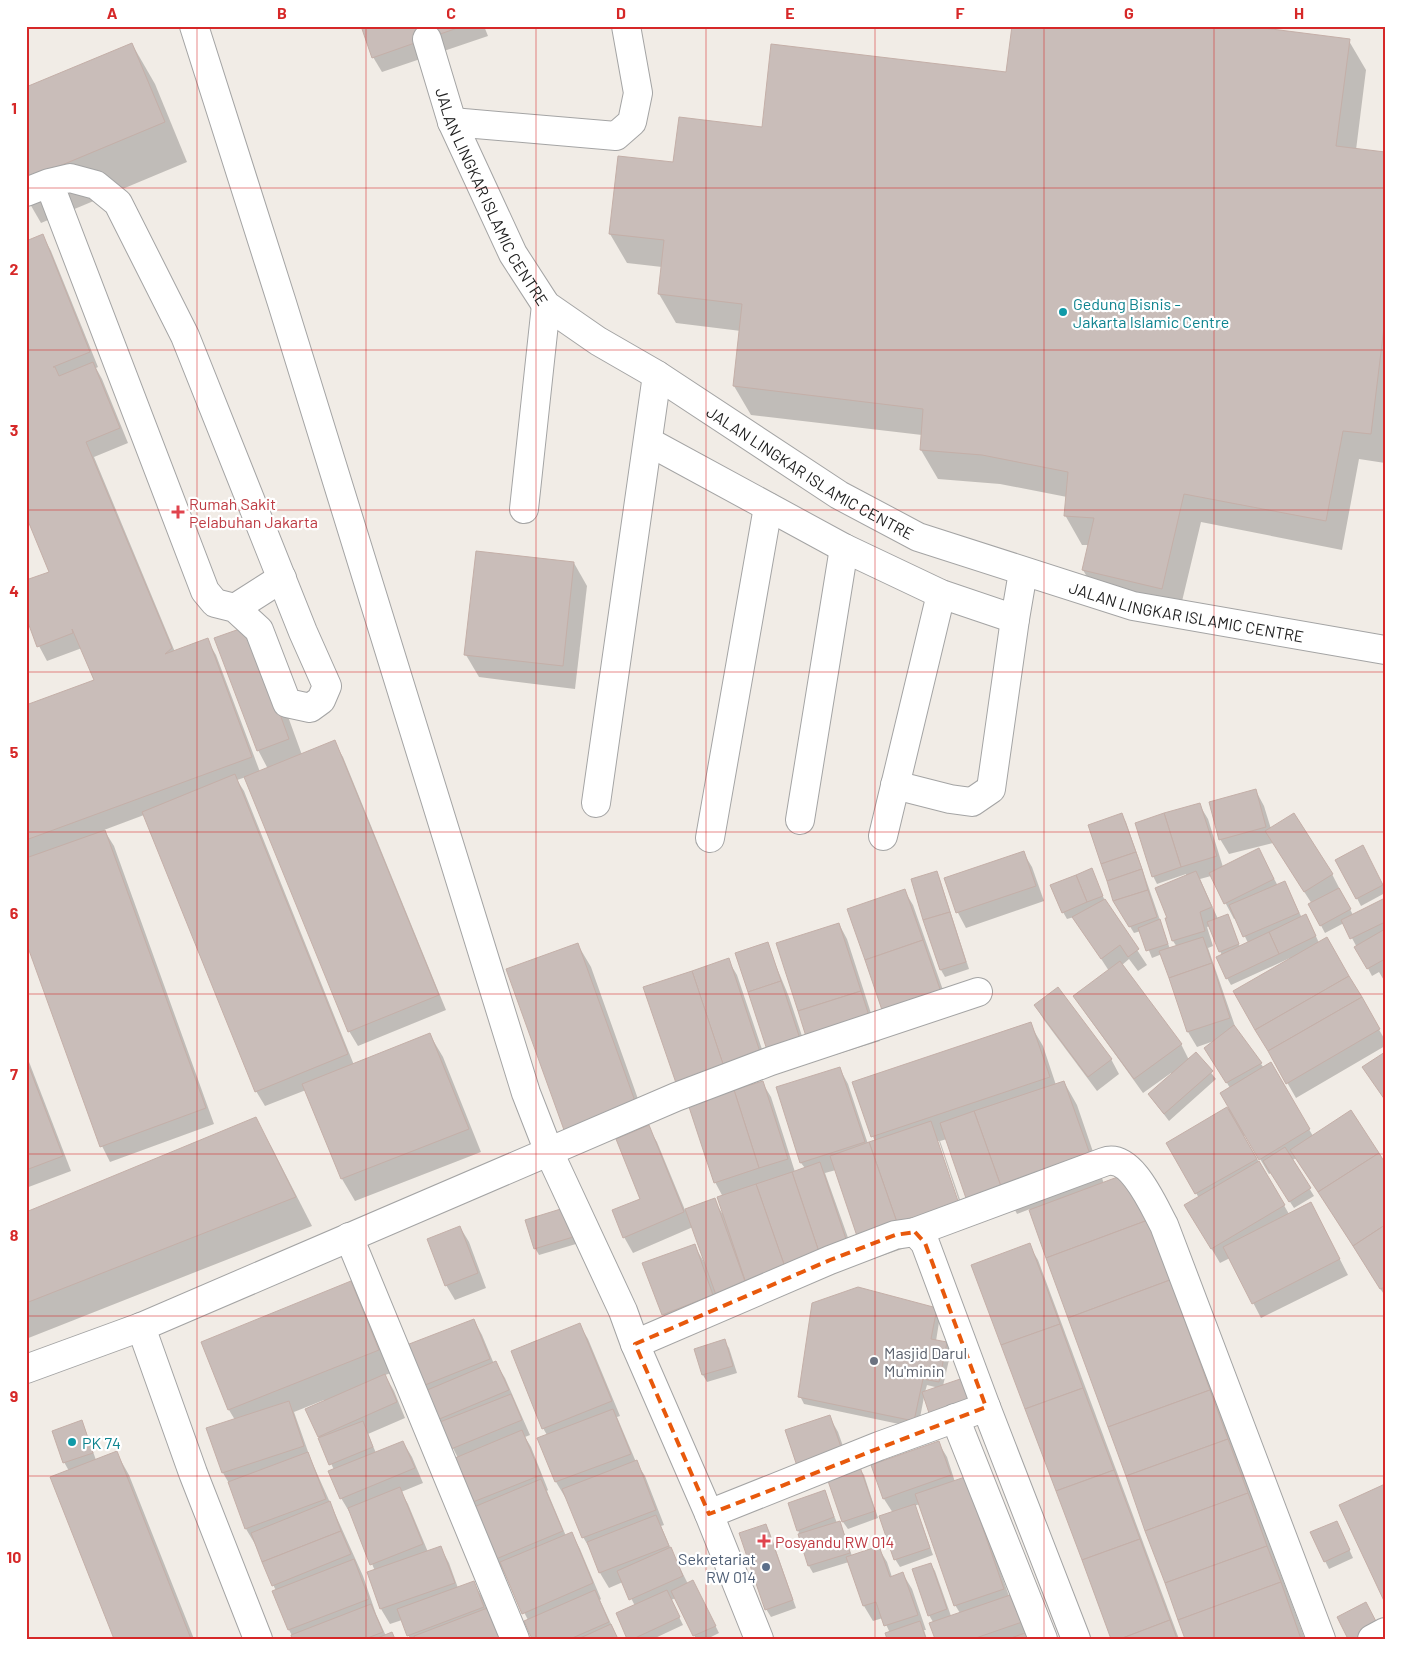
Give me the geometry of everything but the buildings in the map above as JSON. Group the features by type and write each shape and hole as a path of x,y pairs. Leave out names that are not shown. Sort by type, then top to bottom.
{"street":[{"path":"194,26 282,303 526,1093 549,1152 623,1311 635,1344 709,1514 759,1639"},
{"path":"452,122 616,136 632,122 638,93 626,26"},
{"name":"JALAN LINGKAR ISLAMIC CENTRE","path":"427,39 452,122 513,254 546,305 598,341 657,375 848,500 918,537 1133,606 1385,650"},
{"path":"70,178 96,185 118,203 185,336 327,686 321,700 310,708 287,703 259,630 235,608 215,603 205,591 38,188 70,178"},
{"path":"524,509 546,305"},
{"path":"596,803 649,442 657,375"},
{"path":"649,442 844,548 940,594 1015,619"},
{"path":"710,838 768,507"},
{"path":"800,820 844,548"},
{"path":"895,785 950,799 972,802 991,789 1023,572"},
{"path":"235,608 282,578"},
{"path":"883,836 940,594"},
{"path":"26,1369 141,1326 676,1097 754,1067 978,992"},
{"path":"635,1344 830,1260 894,1235 914,1232 1110,1160 1116,1160 1133,1172 1164,1225 1321,1639"},
{"path":"914,1232 925,1243 1076,1639"},
{"path":"349,1237 515,1639"},
{"path":"141,1326 193,1472 258,1639"},
{"path":"709,1514 879,1446 986,1407"},
{"path":"955,1418 1043,1639"},
{"path":"1372,1639 1385,1632"}],"highlighted area":[{"path":"915,1232 925,1243 986,1407 709,1514 635,1344 830,1260 895,1235"}],"place":[{"name":"Gedung Bisnis - Jakarta Islamic Centre","path":"1063,312"},
{"name":"Rumah Sakit Pelabuhan Jakarta","path":"178,512"},
{"name":"Masjid Darul Mu'minin","path":"874,1361"},
{"name":"PK 74","path":"72,1442"},
{"name":"Posyandu RW 014","path":"764,1541"},
{"name":"Sekretariat RW 014","path":"766,1567"}]}
